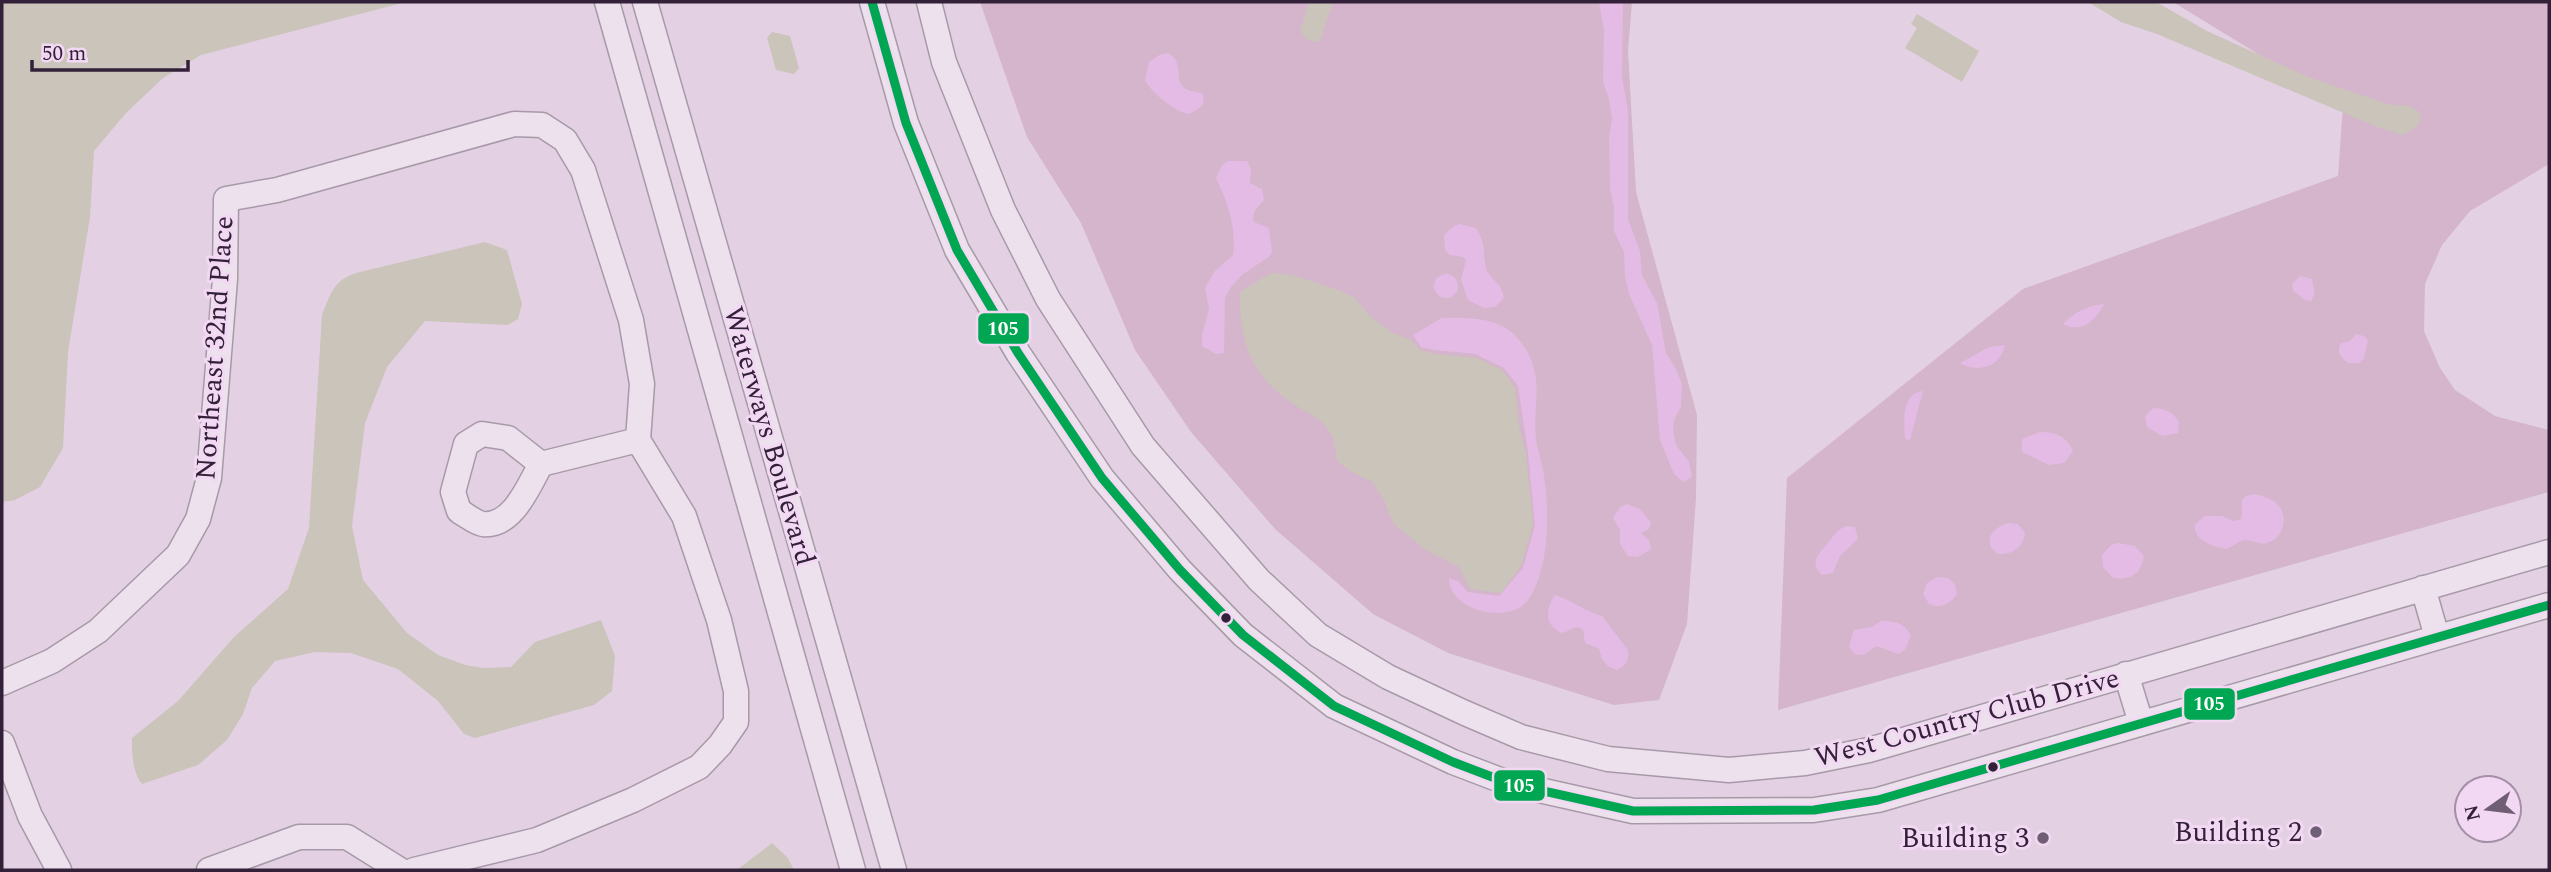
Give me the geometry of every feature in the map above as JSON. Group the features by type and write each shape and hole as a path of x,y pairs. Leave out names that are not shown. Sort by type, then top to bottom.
{"street":[{"name":"Waterways Boulevard","path":"607,2 853,870"},
{"name":"Waterways Boulevard","path":"645,2 894,870"},
{"name":"West Country Club Drive","path":"872,2 906,123 957,250 1018,354 1102,478 1180,570 1243,635 1334,706 1453,762 1508,783 1633,811 1814,810 1878,800 2549,605"},
{"name":"West Country Club Drive","path":"929,2 944,62 1003,209 1048,299 1143,446 1259,580 1318,635 1388,677 1521,737 1608,759 1729,770 1805,763 1869,750 2549,552"},
{"name":"Northeast 32nd Place","path":"2,683 52,661 98,631 178,555 198,519 209,478 225,279 226,199 277,190 514,124 542,125 565,140 583,170 631,320 642,384 638,440"},
{"path":"414,870 537,840 633,800 699,767 720,745 736,722 736,691 719,620 684,516 638,440 541,464"},
{"path":"2423,588 2437,637"},
{"path":"2126,674 2141,723"},
{"path":"2,743 30,816 60,870"},
{"path":"209,870 299,837 347,837 400,870"}],"shaded area":[{"path":"2,2 406,2 201,55 163,78 126,113 94,151 90,217 68,352 63,448 40,487 15,500 2,502"},
{"path":"980,2 1632,2 1628,51 1636,192 1697,415 1696,498 1687,624 1659,700 1614,705 1448,653 1373,614 1275,529 1191,432 1135,350 1081,223 1027,137"},
{"path":"1309,2 1333,2 1320,41 1309,41 1300,31"},
{"path":"2088,2 2156,2 2207,31 2306,76 2387,104 2409,106 2420,112 2419,125 2403,135 2377,127 2157,34 2121,22"},
{"path":"2173,2 2549,2 2549,164 2470,211 2442,245 2425,284 2424,331 2440,368 2455,390 2495,416 2549,430 2549,492 1778,710 1787,478 2023,289 2338,176 2343,106"},
{"path":"1917,14 1979,51 1962,82 1905,48 1917,28 1911,24"},
{"path":"772,32 790,36 799,68 794,74 776,70 767,38"},
{"path":"485,242 507,250 522,304 518,319 507,325 425,321 387,367 365,423 352,526 363,580 407,633 438,655 465,665 483,668 511,667 535,642 601,620 615,656 612,691 594,705 475,738 464,734 438,701 398,669 351,653 315,652 275,661 252,688 243,714 227,740 198,765 142,784 134,768 132,738 178,701 234,637 288,589 309,528 322,315 334,289 342,280 356,273"},
{"path":"1271,273 1292,275 1354,297 1370,316 1391,332 1411,340 1420,350 1476,358 1502,370 1515,388 1519,426 1526,455 1533,524 1521,566 1501,593 1470,589 1459,567 1424,549 1393,523 1384,500 1372,482 1337,461 1332,437 1325,425 1283,396 1260,372 1246,344 1242,328 1240,292"},
{"path":"772,843 788,858 794,870 737,870"}],"sand":[{"path":"1599,2 1623,2 1622,77 1628,110 1628,219 1640,251 1642,275 1657,303 1666,353 1682,384 1681,407 1674,420 1673,431 1676,445 1689,462 1692,477 1683,482 1674,474 1660,440 1652,345 1629,294 1624,252 1614,231 1609,138 1612,119 1603,82 1604,31"},
{"path":"1168,53 1176,62 1182,86 1203,94 1200,107 1188,114 1164,101 1145,80 1149,62"},
{"path":"1228,161 1247,161 1251,169 1250,183 1262,189 1264,200 1253,218 1254,222 1269,228 1272,252 1231,287 1225,298 1224,353 1216,354 1202,346 1202,335 1209,309 1205,288 1214,272 1233,255 1230,215 1216,178 1222,165"},
{"path":"1460,224 1476,228 1479,234 1486,268 1501,288 1504,298 1495,307 1484,308 1468,300 1461,280 1466,260 1450,255 1445,250 1444,235"},
{"path":"1446,274 1455,277 1458,286 1455,295 1446,298 1437,295 1434,286 1437,277"},
{"path":"2300,276 2312,279 2315,294 2311,301 2293,291 2292,284"},
{"path":"2104,304 2097,316 2082,327 2063,324 2082,310"},
{"path":"1442,318 1485,320 1504,327 1520,341 1528,354 1536,378 1536,439 1545,480 1547,515 1545,553 1536,587 1528,600 1520,608 1508,612 1482,611 1470,606 1452,590 1449,578 1458,581 1468,592 1499,596 1523,568 1535,525 1518,386 1504,368 1475,354 1421,347 1413,335"},
{"path":"2356,334 2368,340 2364,358 2359,363 2349,363 2340,355 2339,349 2341,343 2350,341"},
{"path":"2005,345 1999,358 1988,366 1974,368 1960,363 1989,347"},
{"path":"1923,391 1910,440 1905,439 1904,417 1907,403 1916,393"},
{"path":"2153,408 2174,415 2179,422 2178,433 2162,436 2147,427 2145,416"},
{"path":"2040,432 2064,438 2073,451 2064,463 2049,465 2022,452 2022,439"},
{"path":"2255,494 2274,501 2283,513 2281,531 2273,540 2262,544 2243,540 2226,549 2210,544 2197,535 2195,525 2204,516 2222,516 2234,521 2241,519 2242,500"},
{"path":"1627,504 1640,509 1651,522 1649,529 1641,533 1649,540 1651,549 1638,557 1628,556 1620,544 1620,530 1613,518 1620,507"},
{"path":"2008,523 2018,524 2025,533 2024,538 2016,550 1998,554 1989,540 1997,528"},
{"path":"1846,526 1855,527 1858,539 1840,556 1833,573 1822,575 1816,567 1818,556 1837,532"},
{"path":"2118,543 2135,546 2144,556 2138,572 2130,577 2113,578 2103,567 2102,555 2111,545"},
{"path":"1938,577 1948,578 1955,584 1957,594 1941,606 1929,604 1923,594 1927,583"},
{"path":"1555,595 1602,616 1628,650 1628,659 1623,666 1617,670 1607,665 1599,649 1585,643 1583,630 1580,628 1575,627 1562,633 1552,626 1548,611"},
{"path":"1881,621 1898,623 1905,627 1911,635 1905,650 1898,654 1877,646 1863,655 1854,654 1849,646 1854,630 1872,627"}],"transit line":[{"name":"105","path":"872,2 906,123 957,250 1018,353 1102,478 1180,570 1243,635 1334,706 1453,762 1508,783 1633,811 1814,810 1878,800 2549,605"}],"place":[{"name":"Building 2","path":"2316,832"},
{"name":"Building 3","path":"2043,838"}]}
